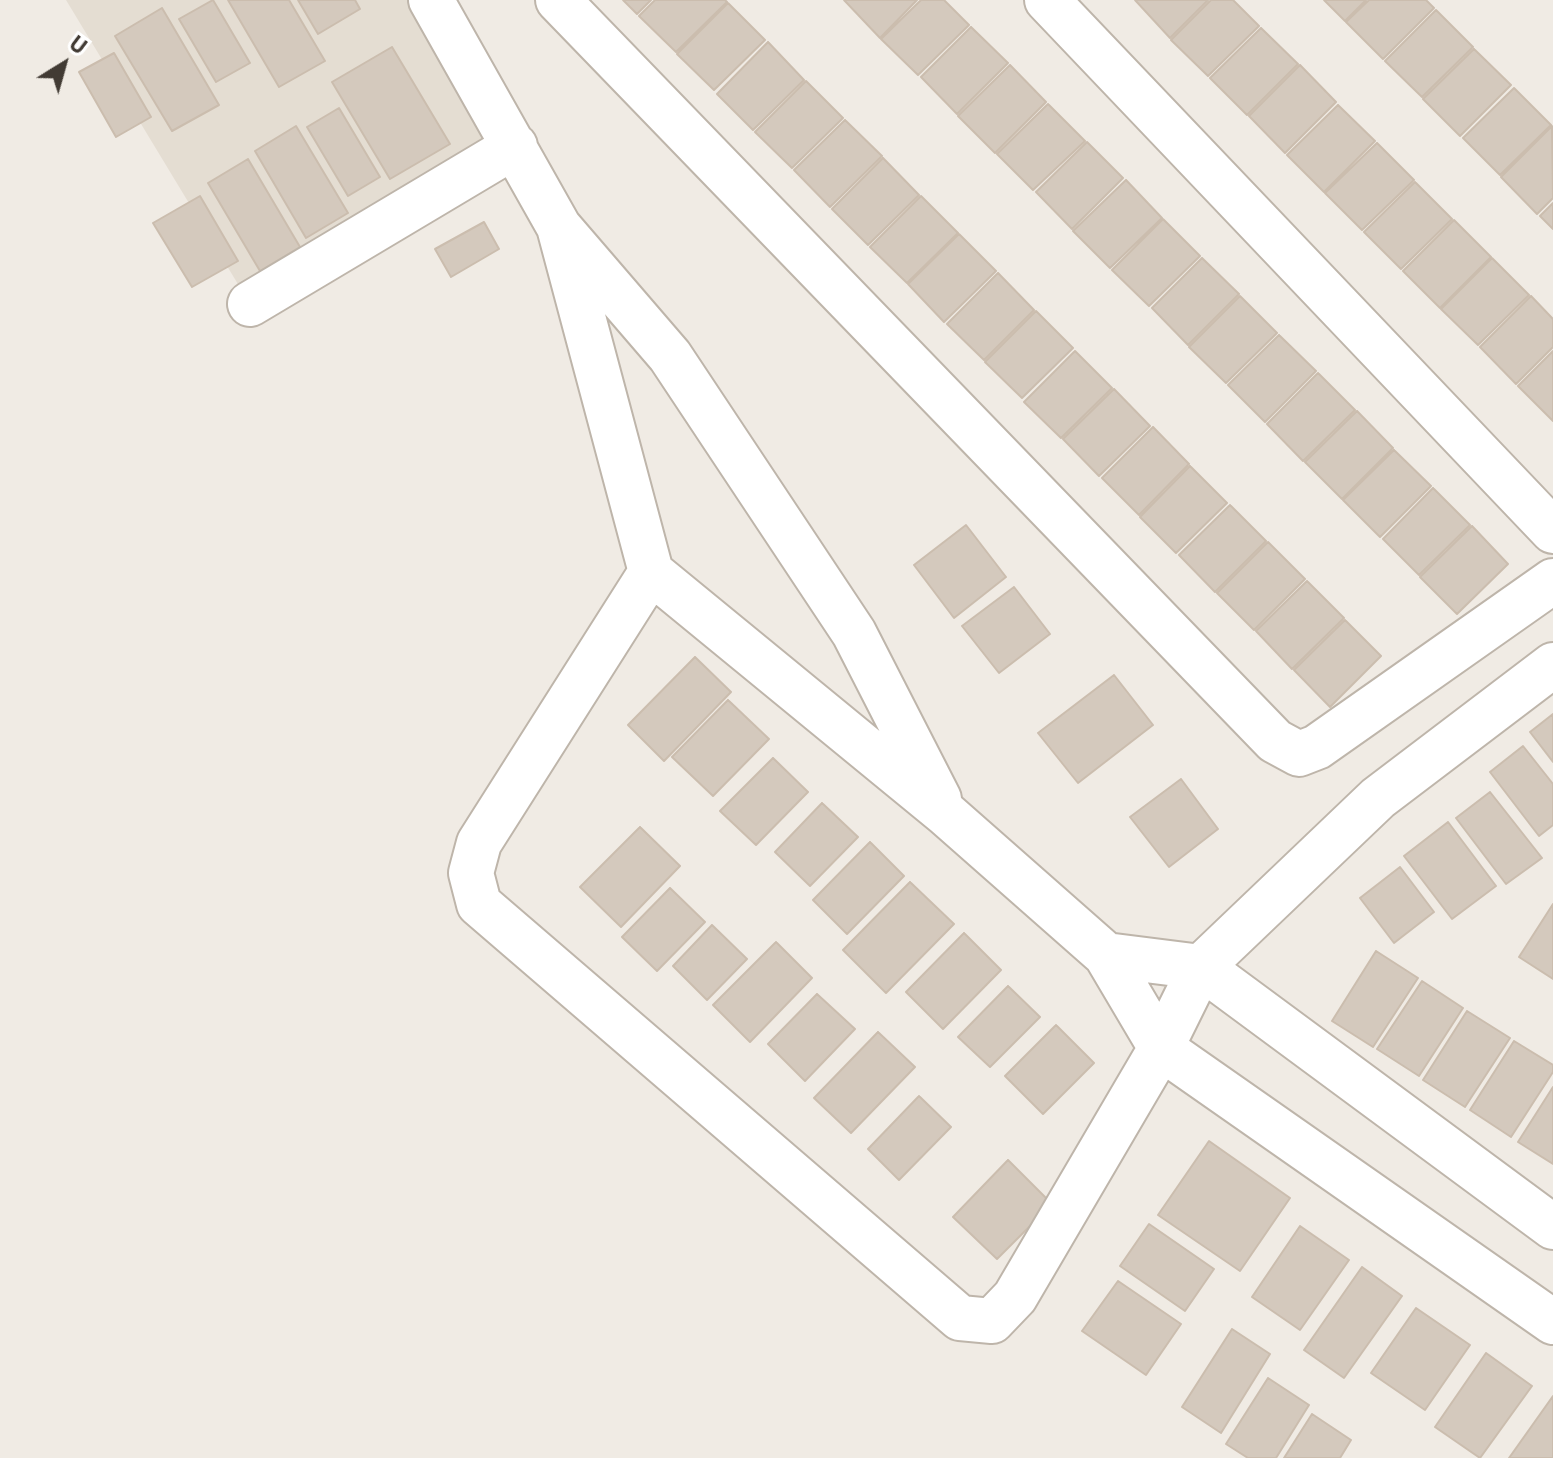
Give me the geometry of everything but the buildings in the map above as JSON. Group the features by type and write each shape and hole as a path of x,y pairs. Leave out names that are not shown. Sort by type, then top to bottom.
{"street":[{"path":"431,0 559,227 670,356 845,620 946,814"},
{"path":"558,0 1275,741 1299,754 1317,747 1553,581"},
{"path":"1047,0 1553,531"},
{"path":"250,304 515,146"},
{"path":"559,227 651,572 946,814 1106,955 1161,1048 1553,1322"},
{"path":"651,572 479,843 471,873 479,904 960,1318 992,1321 1015,1297 1161,1048 1201,967 1378,798 1553,665"},
{"path":"1106,955 1201,967 1553,1227"}],"shaded area":[{"path":"66,0 431,0 515,146 250,304"}]}
